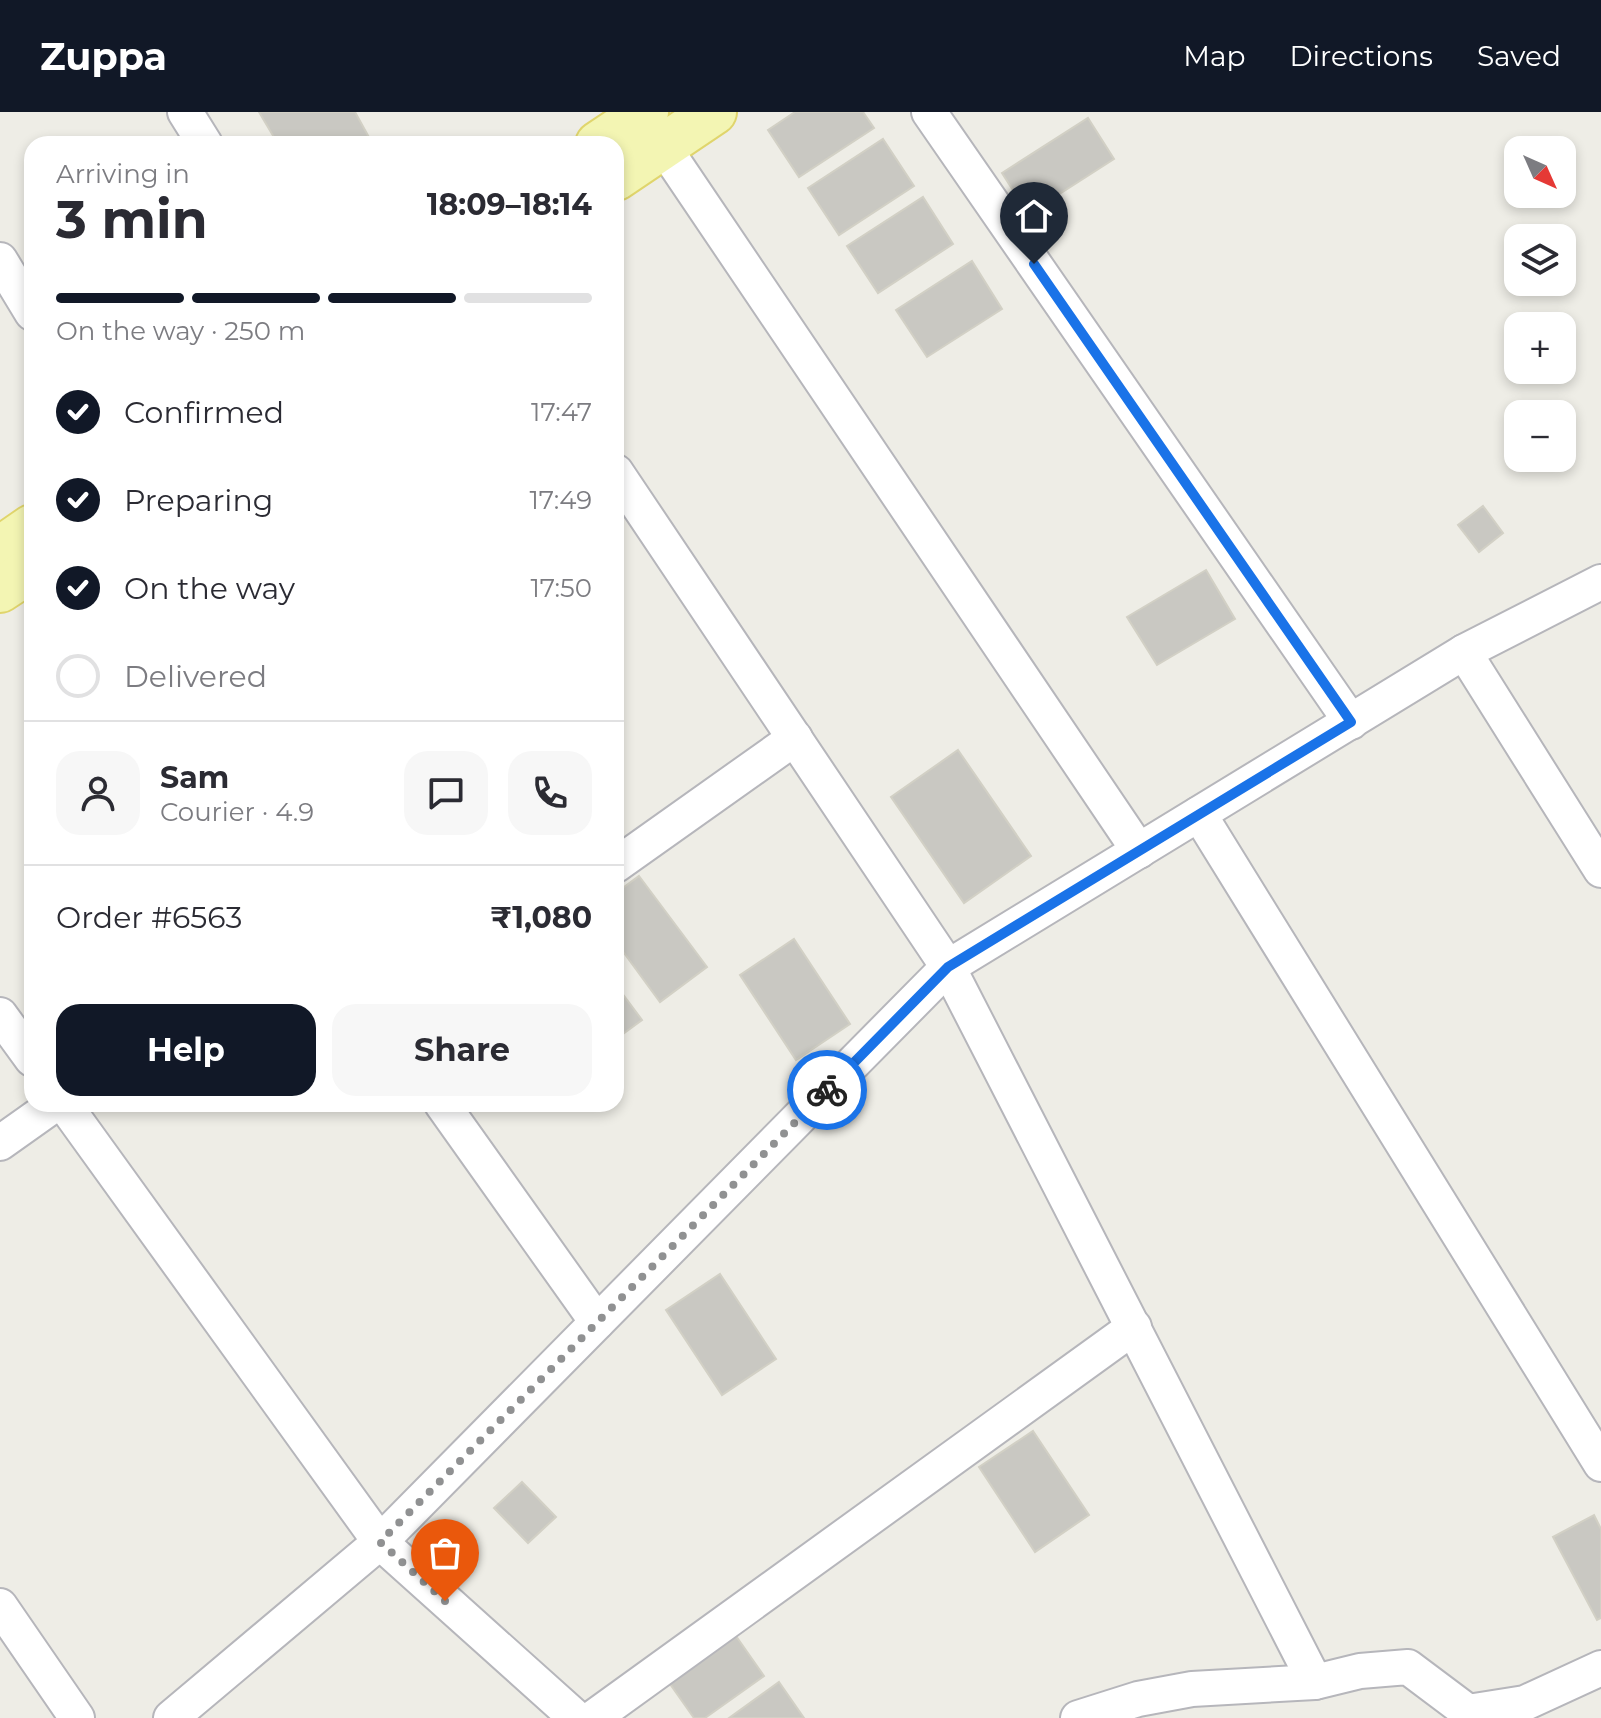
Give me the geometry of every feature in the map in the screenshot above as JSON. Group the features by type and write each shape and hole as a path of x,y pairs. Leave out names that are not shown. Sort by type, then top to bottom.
{"main road":[{"path":"624,137 714,112"},
{"path":"624,168 654,129"},
{"path":"0,549 24,532"},
{"path":"0,590 24,574"}],"street":[{"path":"185,112 200,136"},
{"path":"929,112 1351,722"},
{"path":"654,129 1139,851"},
{"path":"0,260 24,300"},
{"path":"624,485 948,967 1315,1682"},
{"path":"171,1718 380,1542 948,967 1464,652 1601,582"},
{"path":"1464,652 1601,870"},
{"path":"624,859 795,738"},
{"path":"1199,814 1601,1464"},
{"path":"0,1015 24,1048"},
{"path":"0,1143 44,1112"},
{"path":"70,1112 380,1542 576,1718"},
{"path":"448,1112 597,1322"},
{"path":"593,1718 1134,1327"},
{"path":"0,1606 77,1718"},
{"path":"1078,1718 1138,1699 1192,1689 1315,1682 1360,1671 1408,1667 1468,1712 1525,1703 1601,1668"}],"building":[{"path":"259,112 355,112 368,136 273,136"},
{"path":"795,112 863,112 874,128 799,177 768,130"},
{"path":"1088,118 1114,159 1028,214 1002,173"},
{"path":"883,139 914,186 839,235 808,188"},
{"path":"923,197 953,244 878,293 847,246"},
{"path":"972,261 1002,309 927,357 896,310"},
{"path":"1483,506 1503,533 1479,552 1458,525"},
{"path":"1206,570 1235,619 1157,665 1127,617"},
{"path":"958,750 1031,856 964,903 891,797"},
{"path":"639,876 707,967 660,1002 624,953 624,887"},
{"path":"794,939 850,1024 796,1060 740,975"},
{"path":"624,996 642,1020 624,1033"},
{"path":"720,1274 776,1359 722,1395 666,1310"},
{"path":"1033,1431 1089,1515 1035,1552 979,1467"},
{"path":"522,1482 556,1517 528,1543 494,1508"},
{"path":"1594,1515 1601,1529 1601,1618 1597,1620 1553,1537"},
{"path":"736,1636 764,1676 705,1718 694,1718 670,1684"},
{"path":"779,1682 804,1718 729,1718"}],"way so far":[{"path":"445,1601 380,1542 827,1090"}],"route":[{"path":"827,1090 948,967 1351,722 1034,264"}]}
